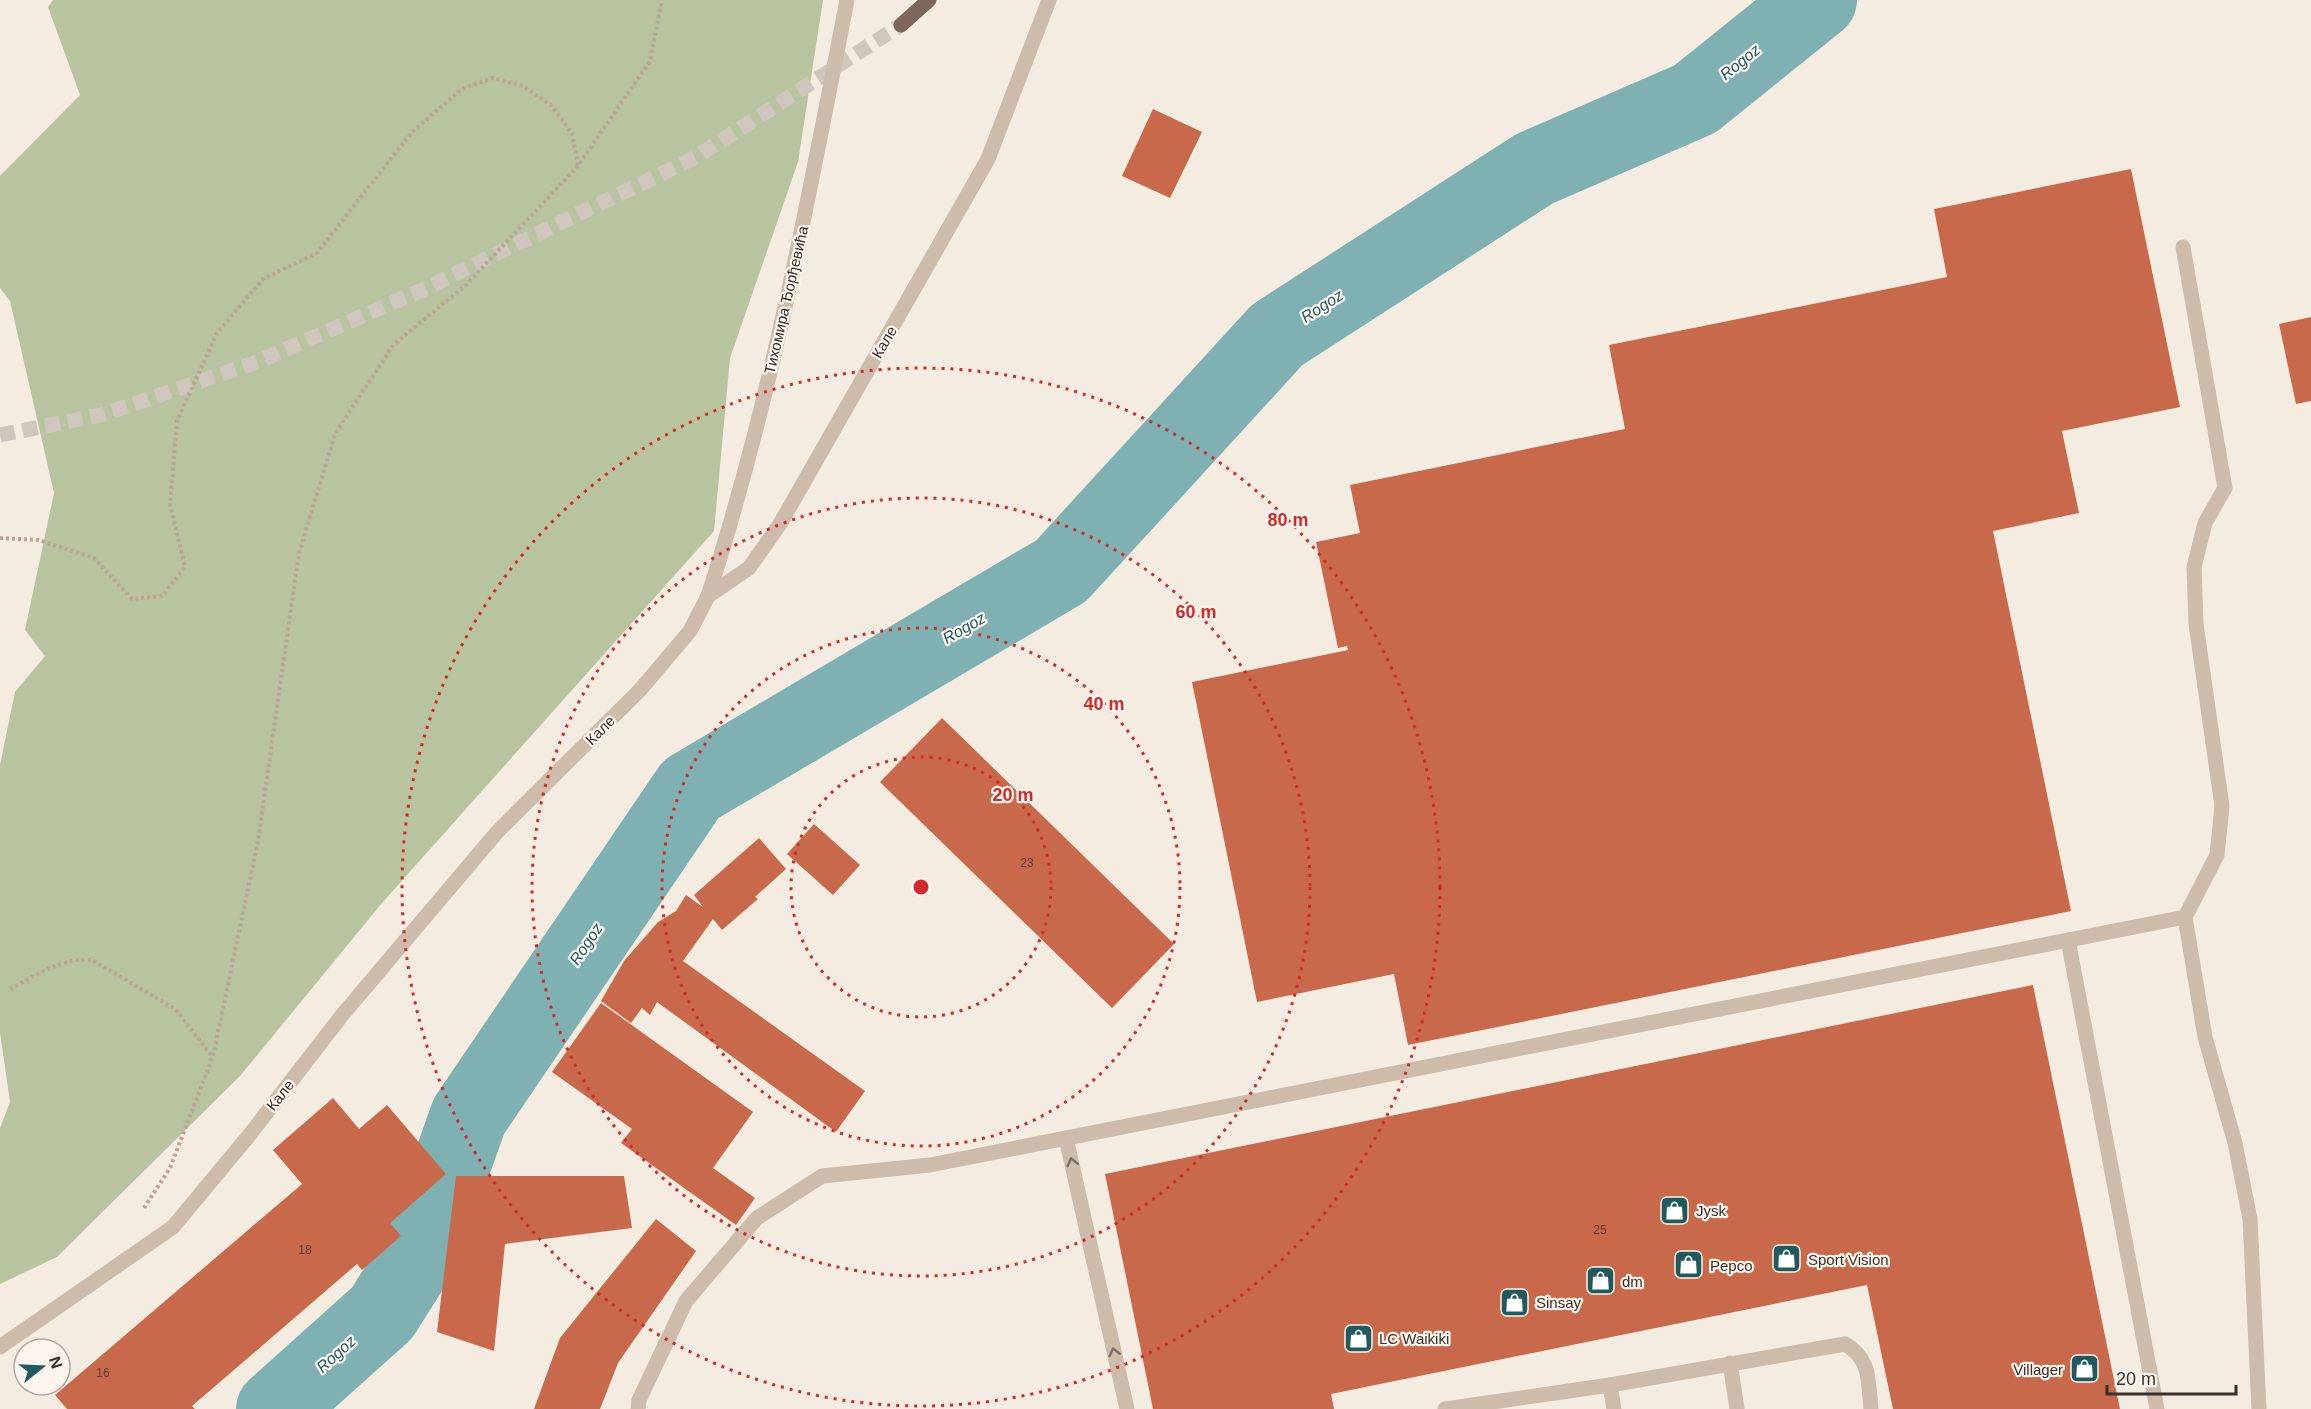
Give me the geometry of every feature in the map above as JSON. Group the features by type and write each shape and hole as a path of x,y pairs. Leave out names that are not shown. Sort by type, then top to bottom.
{"main road":[{"path":"901,25 929,0"}],"street":[{"name":"Тихомира Ђорђевића","path":"708,596 739,500 784,317 847,0"},
{"name":"Кале","path":"0,1347 173,1227 343,1014 498,831 640,690 690,631 708,596 749,568 792,504 988,159 1049,0"},
{"path":"2183,247 2225,488 2205,523 2194,567 2196,624 2222,806 2217,855 2185,917 2205,1037 2235,1143 2250,1219 2259,1409"},
{"path":"638,1409 639,1400 686,1301 758,1218 822,1176 930,1165 2185,917"},
{"path":"2068,940 2157,1409"},
{"path":"1066,1138 1127,1409"},
{"path":"1445,1409 1493,1406 1845,1344 1859,1352 1866,1368 1871,1409"},
{"path":"1730,1363 1737,1409"},
{"path":"1610,1385 1614,1409"}],"path":[{"path":"140,1214 170,1168 213,1056 258,840 299,553 335,434 394,344 466,285 579,166 650,61 662,0"},
{"path":"0,538 38,540 94,558 132,599 162,596 186,567 170,504 177,421 217,333 264,278 317,253 412,132 462,89 492,78 523,86 552,106 572,134 579,166"},
{"path":"10,988 56,965 76,959 92,960 175,1009 213,1056"}],"green space":[{"path":"53,0 823,0 798,162 730,358 714,531 382,903 240,1076 57,1257 0,1284 0,1128 10,1102 0,1032 0,765 15,692 45,656 25,630 54,493 10,301 0,288 0,176 80,95 48,7"}],"building":[{"path":"1153,109 1202,132 1170,198 1122,176"},
{"path":"2131,169 2180,407 2062,431 2079,513 1993,531 2071,911 1408,1045 1394,974 1257,1002 1192,682 1348,650 1347,646 1338,648 1316,542 1360,533 1350,485 1625,429 1609,345 1947,277 1934,209"},
{"path":"2311,317 2311,401 2296,404 2279,324"},
{"path":"942,718 1174,944 1112,1008 880,782"},
{"path":"814,824 860,865 833,895 787,854"},
{"path":"759,838 786,869 755,897 758,899 722,930 713,919 683,961 865,1091 836,1132 657,1002 650,1015 642,1008 631,1023 601,1001 624,961 658,922 676,911 686,895 703,907 694,895"},
{"path":"2033,985 2120,1409 1893,1409 1867,1285 1331,1394 1334,1409 1153,1409 1105,1174"},
{"path":"601,1003 753,1112 713,1168 755,1198 736,1225 621,1143 632,1129 552,1072"},
{"path":"333,1098 359,1129 387,1105 446,1174 390,1223 401,1236 362,1270 357,1264 192,1406 195,1409 67,1409 57,1397 72,1397 72,1380 302,1184 273,1150"},
{"path":"456,1176 624,1176 632,1228 505,1244 494,1351 437,1332"},
{"path":"656,1219 696,1251 618,1363 600,1409 534,1409 560,1338"}],"waterway":[{"name":"Rogoz","path":"275,1409 382,1313 420,1253 469,1116 691,789 1061,571 1277,335 1534,169 1695,99 1818,0"}],"tunnel":[{"path":"0,435 101,415 257,362 422,290 696,157 901,25"}],"place":[{"name":"Jysk","path":"1675,1210"},
{"name":"Sport Vision","path":"1787,1259"},
{"name":"Pepco","path":"1689,1265"},
{"name":"dm","path":"1601,1281"},
{"name":"Sinsay","path":"1515,1302"},
{"name":"LC Waikiki","path":"1358,1338"},
{"name":"Villager","path":"2084,1369"}]}
